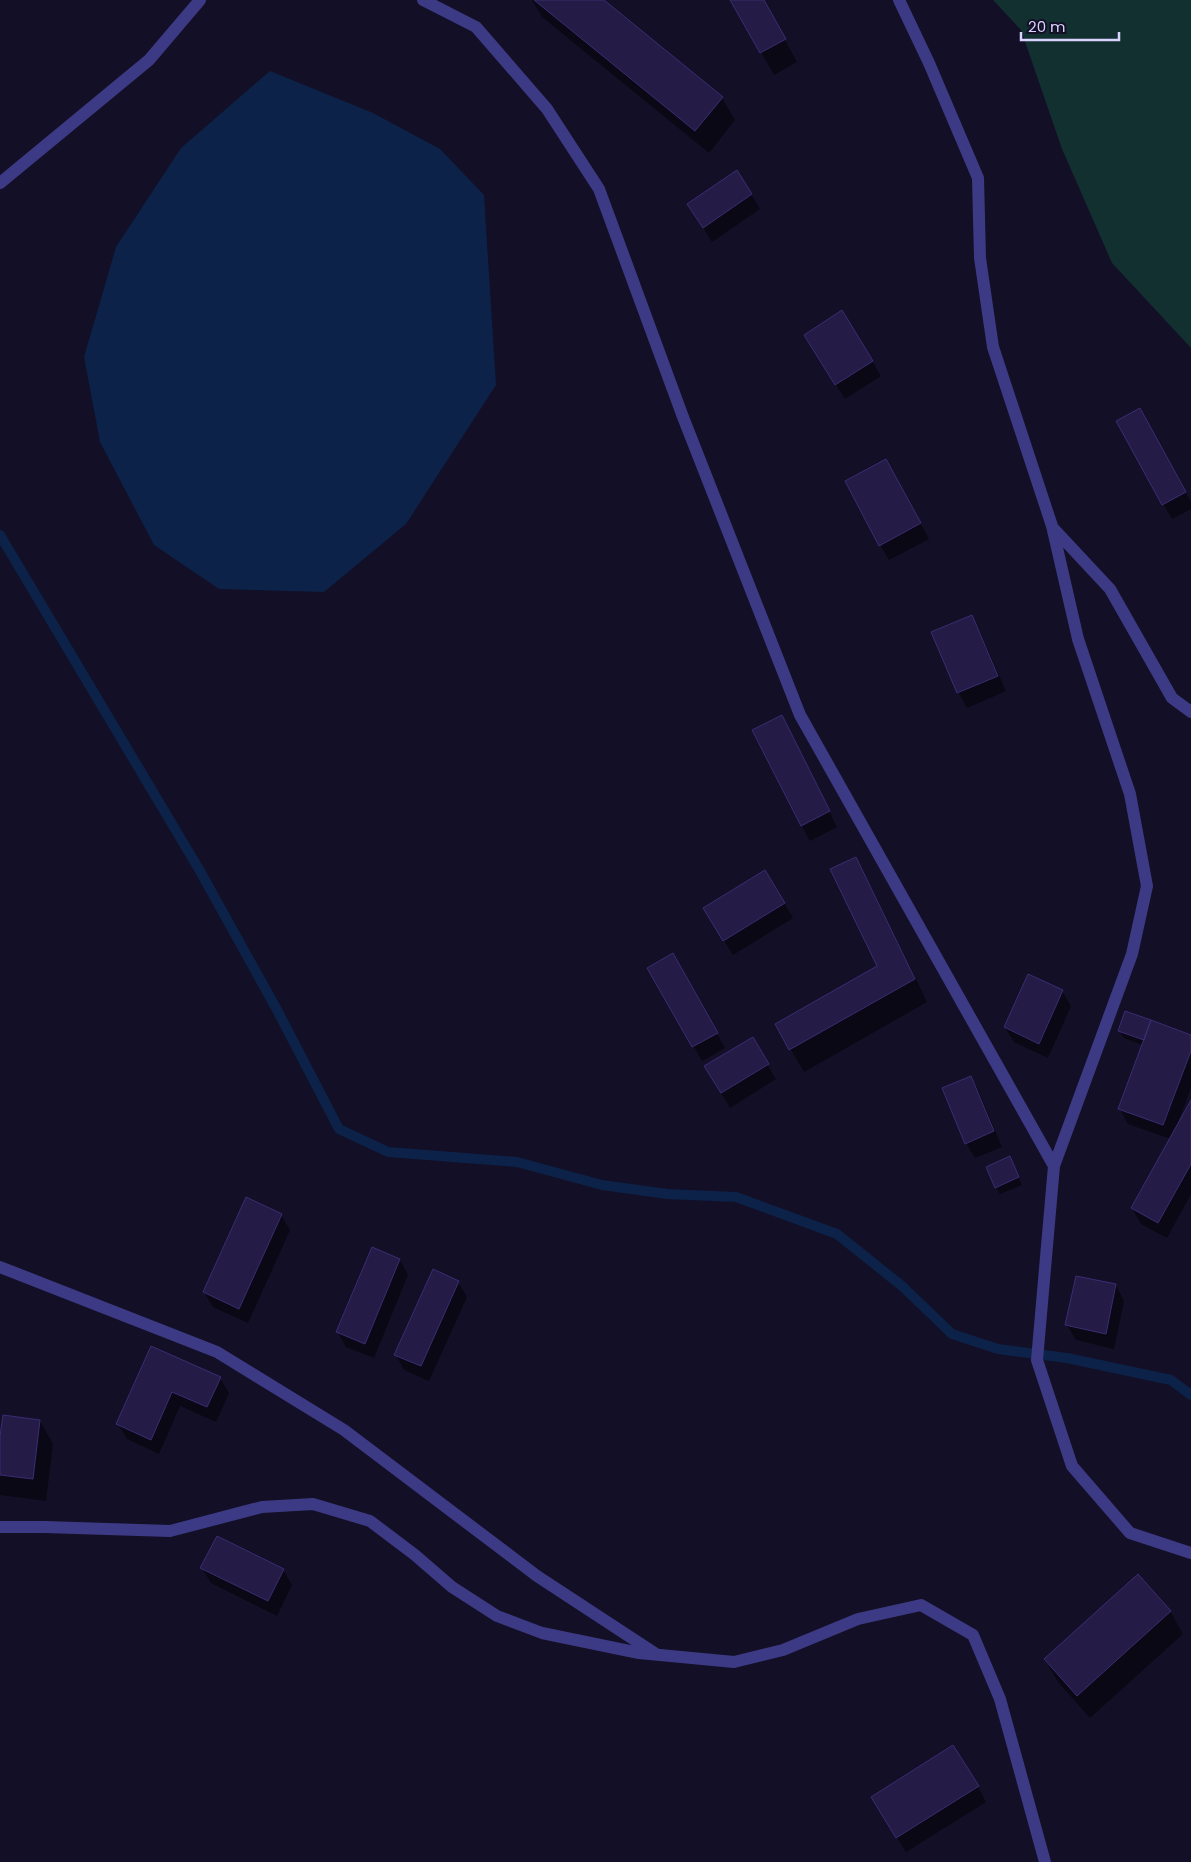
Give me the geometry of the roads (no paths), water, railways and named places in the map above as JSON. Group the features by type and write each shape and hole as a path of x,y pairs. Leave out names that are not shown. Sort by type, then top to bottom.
{"street":[{"path":"0,184 149,60 200,0"},
{"path":"424,0 476,27 547,109 598,189 683,416 800,715 1054,1166"},
{"path":"899,0 929,63 978,178 980,258 994,347 1052,526 1078,639 1130,794 1147,886 1132,954 1054,1166 1037,1360 1072,1466 1130,1533 1191,1553"},
{"path":"1052,526 1110,589 1172,698 1191,712"},
{"path":"0,1267 217,1352 344,1430 537,1576 658,1655"},
{"path":"0,1527 45,1526 170,1531 262,1507 313,1504 370,1521 415,1555 452,1587 497,1616 542,1633 639,1653 734,1662 783,1650 858,1619 920,1605 973,1635 1000,1699 1045,1862"}],"water":[{"path":"270,71 373,113 440,149 484,195 496,385 406,524 324,592 219,589 154,545 100,442 84,357 116,247 181,148"}],"waterway":[{"path":"0,535 200,871 276,1008 339,1129 388,1152 517,1162 602,1185 667,1194 736,1197 837,1234 902,1286 952,1334 998,1349 1067,1358 1171,1380 1191,1395"}]}
